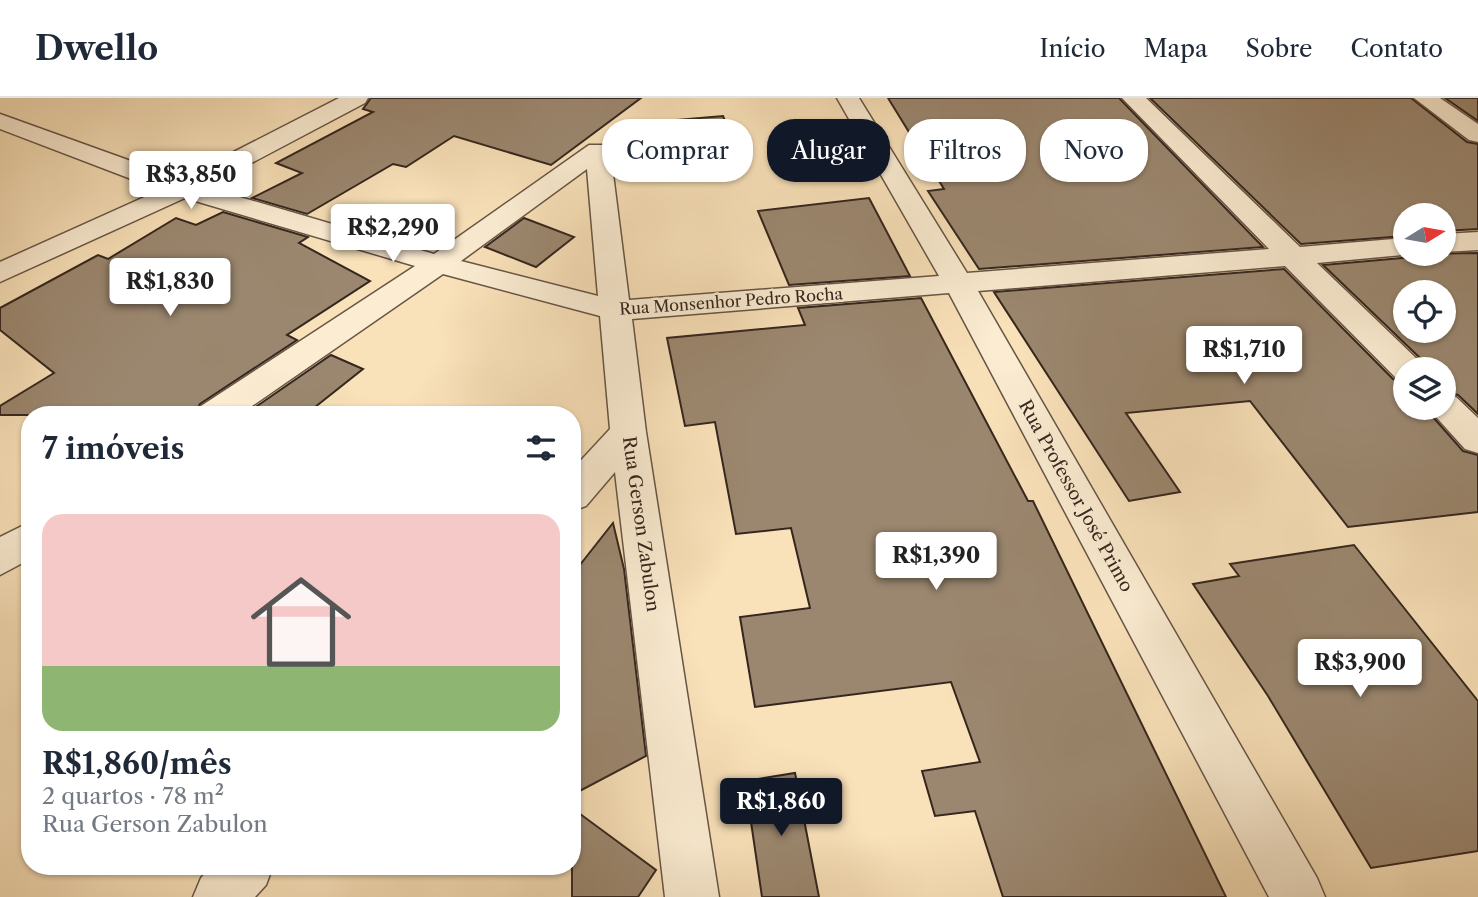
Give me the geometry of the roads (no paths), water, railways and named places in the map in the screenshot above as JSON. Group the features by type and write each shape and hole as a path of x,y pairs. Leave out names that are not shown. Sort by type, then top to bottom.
{"street":[{"path":"0,273 183,189 357,98"},
{"name":"Rua Professor José Primo","path":"848,98 959,284 1297,897"},
{"path":"1133,98 1395,357"},
{"path":"1425,98 1478,135"},
{"name":"Rua Monsenhor Pedro Rocha","path":"0,121 183,189 438,264 617,311 1393,248"},
{"name":"Rua Gerson Zabulon","path":"438,264 598,150 628,432 692,897"},
{"path":"1456,242 1478,241"},
{"path":"226,406 438,264"},
{"path":"1456,418 1478,440"},
{"path":"581,486 628,432"},
{"path":"0,558 21,544"},
{"path":"220,897 239,875"}]}
